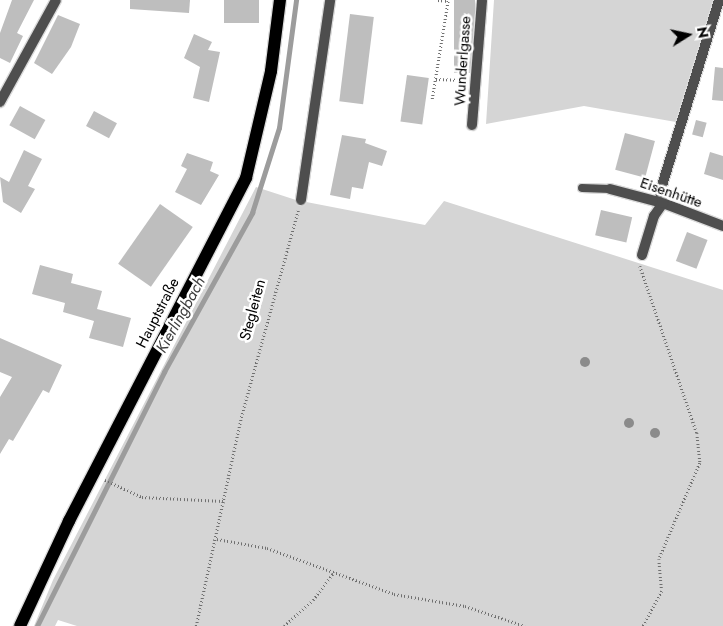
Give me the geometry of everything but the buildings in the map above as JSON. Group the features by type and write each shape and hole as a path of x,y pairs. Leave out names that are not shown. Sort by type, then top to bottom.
{"main road":[{"name":"Hauptstraße","path":"20,626 69,521 246,178 271,71 280,0"}],"street":[{"path":"0,102 56,0"},
{"path":"301,200 330,0"},
{"name":"Wunderlgasse","path":"472,124 478,80 482,0"},
{"path":"642,255 654,216 663,203 660,192 719,0"},
{"name":"Eisenhütte","path":"610,189 663,203 723,226"}],"lane":[{"path":"582,188 610,189"}],"path":[{"path":"432,99 448,0 438,0"},
{"path":"436,79 478,80"},
{"name":"Stegleiten","path":"196,626 254,368 301,200"},
{"path":"642,255 639,266 652,310 680,380 697,433 700,456 659,559 662,591 643,626"},
{"path":"104,480 142,497 223,502"},
{"path":"217,539 267,548 394,594 464,606 525,626"},
{"path":"284,626 313,600 334,572"}],"shaded area":[{"path":"494,0 713,0 676,122 584,106 486,124"},
{"path":"256,187 296,200 425,225 444,201 723,290 723,626 77,626 58,620 55,626 34,626 53,580"}],"waterway":[{"name":"Kierlingbach","path":"37,626 164,372 252,213 279,128 296,0"}]}
